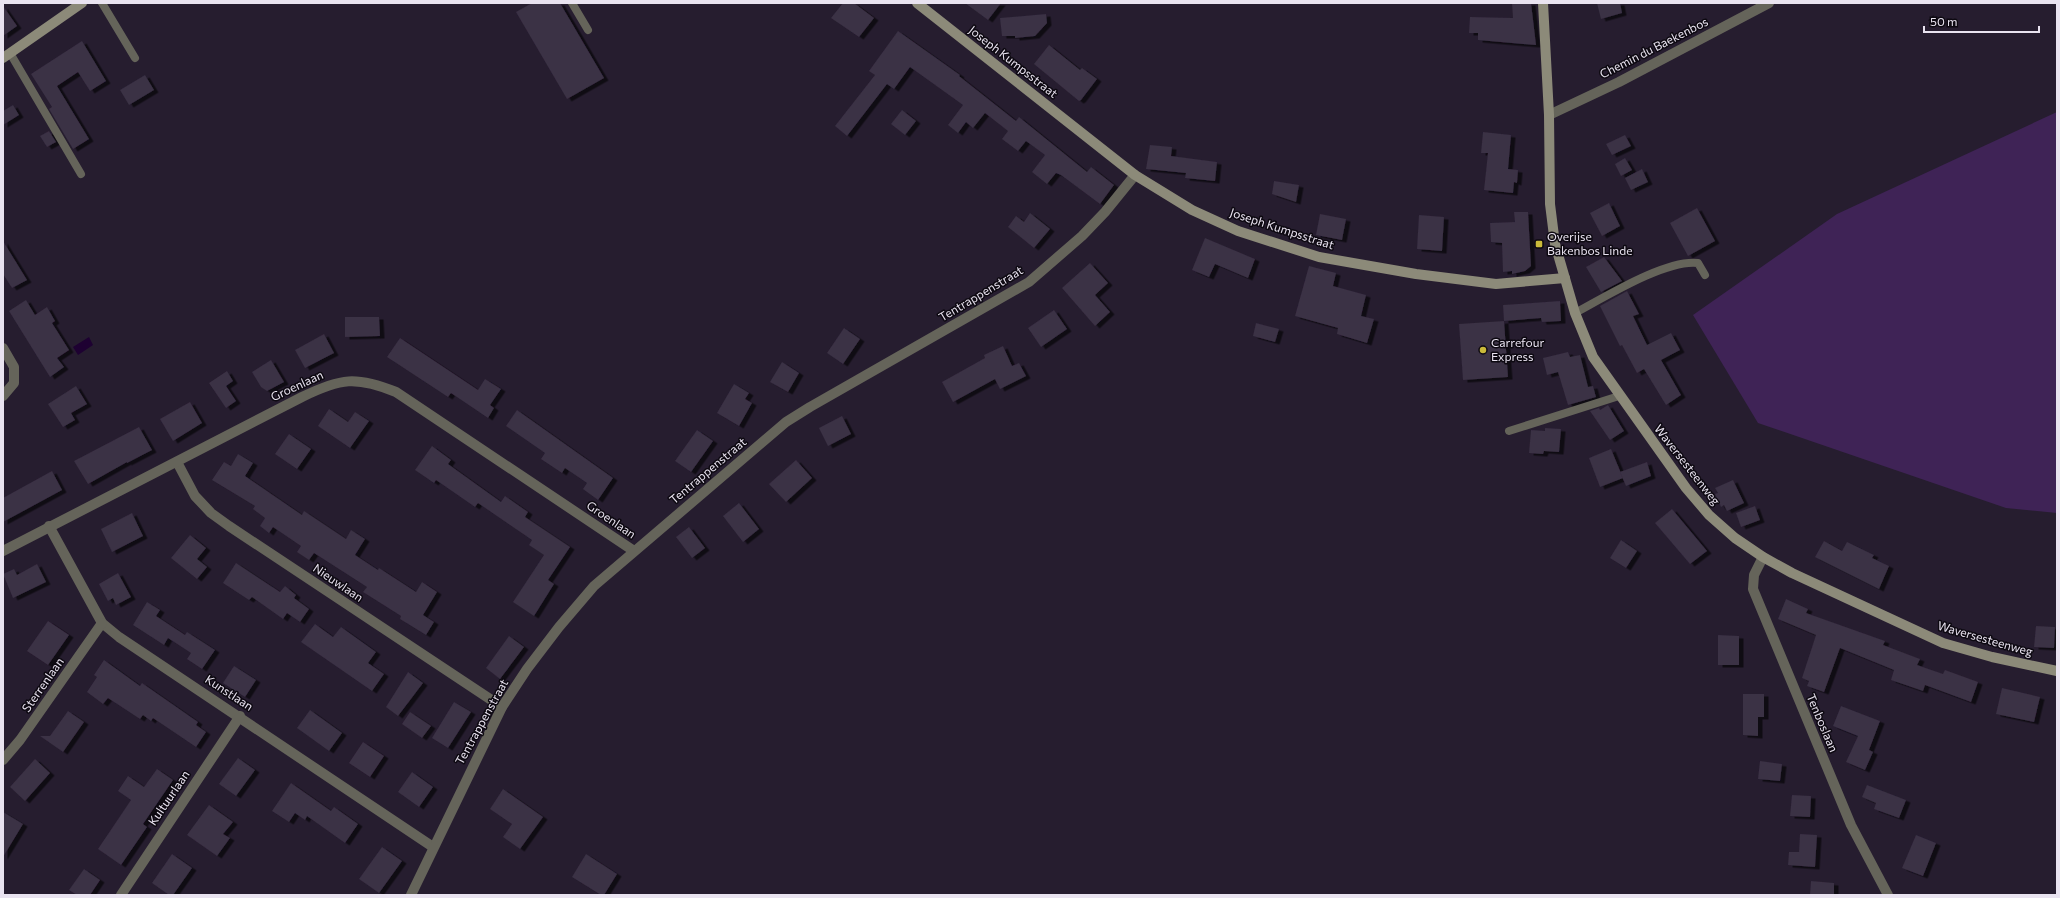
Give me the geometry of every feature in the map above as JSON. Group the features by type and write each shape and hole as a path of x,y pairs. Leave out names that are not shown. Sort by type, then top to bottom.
{"street":[{"path":"7,55 82,3"},
{"name":"Joseph Kumpsstraat","path":"916,3 1135,175 1192,210 1238,231 1319,257 1416,274 1496,284 1565,278"},
{"name":"Waversesteenweg","path":"1543,3 1549,116 1550,204 1555,244 1575,313 1593,357 1673,471 1709,515 1736,538 1763,557 1792,573 1943,643 1992,657 2057,671"},
{"name":"Chemin du Baekenbos","path":"1549,116 1619,82 1769,3"},
{"name":"Tentrappenstraat","path":"410,895 502,708 527,669 575,606 594,586 786,422 1029,282 1082,236 1105,212 1135,175"},
{"path":"3,348 14,367 14,383 3,396"},
{"name":"Groenlaan","path":"3,551 49,526 326,385 350,380 373,383 396,392 634,551"},
{"name":"Nieuwlaan","path":"177,462 195,496 228,526 502,708"},
{"name":"Kunstlaan","path":"49,526 102,623 119,637 240,716 433,847"},
{"name":"Tenboslaan","path":"1763,557 1754,575 1753,590 1851,824 1888,895"},
{"name":"Sterrenlaan","path":"3,760 20,740 102,623"},
{"name":"Kultuurlaan","path":"121,895 240,716"}],"lane":[{"path":"102,3 135,58"},
{"path":"572,3 588,30"},
{"path":"7,55 81,174"},
{"path":"1575,313 1636,281 1677,264 1690,262 1698,263 1704,275"},
{"path":"1509,431 1620,396"}],"shaded area":[{"path":"2057,112 2057,513 2006,508 1758,423 1693,315 1837,214"},
{"path":"89,337 93,345 78,355 73,347"}],"building":[{"path":"532,3 560,3 604,78 567,99 516,12"},
{"path":"843,3 854,3 874,18 859,37 831,18"},
{"path":"965,3 1001,3 988,20"},
{"path":"1512,3 1531,3 1536,45 1478,40 1478,33 1469,33 1470,17 1513,18"},
{"path":"1597,3 1620,3 1622,13 1601,19"},
{"path":"3,6 17,26 3,36"},
{"path":"1046,14 1047,23 1035,36 1015,38 1015,36 1002,36 1000,18"},
{"path":"898,31 960,75 959,76 1016,121 1019,117 1087,172 1091,167 1114,185 1100,204 1061,175 1056,173 1047,184 1032,172 1045,155 1026,141 1018,151 1002,139 1008,131 985,113 973,128 966,122 958,133 948,125 963,105 910,67 894,89 887,84 847,136 835,126 875,75 869,71"},
{"path":"82,41 106,81 90,91 78,72 57,86 89,139 73,149 49,109 52,107 31,74"},
{"path":"1049,45 1080,70 1082,68 1097,79 1081,100 1079,101 1034,64"},
{"path":"145,75 154,90 129,105 120,90"},
{"path":"13,105 19,115 3,125 3,111"},
{"path":"902,110 916,121 905,135 891,124"},
{"path":"49,131 56,142 47,147 40,136"},
{"path":"1483,132 1511,135 1508,169 1518,170 1517,183 1514,182 1513,193 1484,190 1488,153 1481,153"},
{"path":"1625,135 1631,146 1612,155 1606,144"},
{"path":"1150,145 1172,147 1171,156 1217,162 1215,181 1185,178 1186,173 1146,169"},
{"path":"1625,158 1632,170 1621,176 1615,164"},
{"path":"1642,169 1648,182 1631,190 1625,178"},
{"path":"1274,181 1299,185 1296,202 1272,194"},
{"path":"1609,203 1620,226 1602,236 1590,213"},
{"path":"1697,208 1715,241 1688,256 1670,223"},
{"path":"1514,212 1528,212 1531,266 1525,271 1512,274 1512,271 1503,272 1502,243 1491,242 1490,223 1515,222"},
{"path":"1030,213 1050,229 1034,248 1008,227 1016,216 1024,222"},
{"path":"1320,214 1346,219 1342,240 1316,235"},
{"path":"1419,215 1444,217 1442,251 1417,249"},
{"path":"1205,238 1255,259 1248,278 1215,264 1209,277 1192,270"},
{"path":"3,241 27,280 12,288 3,274"},
{"path":"1604,257 1622,281 1601,292 1586,267"},
{"path":"1090,263 1108,283 1095,295 1110,312 1095,326 1062,288"},
{"path":"1309,266 1336,273 1333,286 1366,295 1361,316 1374,319 1367,343 1337,334 1338,328 1295,316"},
{"path":"1627,291 1639,314 1633,316 1647,345 1671,333 1680,350 1661,360 1681,395 1666,405 1644,369 1637,373 1622,345 1620,346 1600,306"},
{"path":"26,300 35,315 47,307 55,321 52,323 69,350 57,358 64,367 50,377 9,311"},
{"path":"1560,301 1561,321 1542,322 1541,318 1504,321 1503,305"},
{"path":"1054,310 1067,329 1041,347 1028,328"},
{"path":"345,317 379,317 380,336 345,337"},
{"name":"Carrefour Express","path":"1504,321 1508,377 1463,380 1459,324"},
{"path":"1256,323 1279,329 1275,342 1253,336"},
{"path":"844,328 860,339 843,364 827,353"},
{"path":"324,334 334,353 305,368 295,350"},
{"path":"400,338 478,390 485,379 501,389 490,405 494,408 488,418 451,393 448,397 387,357"},
{"path":"1003,346 1012,366 1019,363 1026,376 1000,389 995,379 953,402 942,382 985,358 984,355"},
{"path":"1568,352 1570,357 1580,355 1588,387 1593,386 1596,397 1568,405 1558,372 1547,375 1543,358"},
{"path":"271,360 284,382 267,391 261,387 252,372"},
{"path":"782,362 799,373 788,392 770,382"},
{"path":"227,371 233,381 226,386 236,401 226,408 209,383"},
{"path":"734,384 749,393 745,399 752,403 739,426 717,413"},
{"path":"76,386 87,404 71,413 75,420 63,427 48,404"},
{"path":"190,402 202,423 173,441 160,419"},
{"path":"1608,405 1624,431 1610,440 1590,411 1599,408 1600,410"},
{"path":"329,409 348,422 355,412 369,421 350,448 318,426"},
{"path":"517,410 613,478 598,500 583,489 587,483 565,468 562,473 541,459 545,453 506,426"},
{"path":"842,416 851,434 828,446 819,428"},
{"path":"139,427 152,450 88,484 74,461"},
{"path":"1545,428 1561,429 1559,452 1544,451 1543,454 1529,453 1531,430 1545,431"},
{"path":"697,430 713,441 691,472 675,461"},
{"path":"289,434 311,449 297,469 275,454"},
{"path":"432,446 451,460 448,464 501,502 505,496 528,512 525,517 570,547 548,580 554,584 534,616 513,602 544,555 529,545 532,540 478,503 475,507 436,480 434,483 415,470"},
{"path":"1611,449 1623,478 1600,487 1589,458"},
{"path":"238,454 253,463 245,476 302,515 304,511 346,539 351,530 365,539 355,555 378,570 379,568 416,592 422,582 437,592 423,615 434,622 426,635 400,619 401,616 363,592 367,587 314,553 309,560 297,552 301,546 273,527 269,533 260,526 265,518 253,509 255,506 212,480 224,462 231,466"},
{"path":"796,460 812,478 786,502 769,484"},
{"path":"1647,462 1651,476 1626,486 1620,472"},
{"path":"52,471 62,490 3,522 3,498"},
{"path":"1733,480 1744,503 1727,511 1724,505 1721,507 1715,494 1718,493 1715,488"},
{"path":"739,503 759,529 743,542 723,516"},
{"path":"1755,506 1760,520 1741,527 1736,513"},
{"path":"1672,509 1707,551 1690,564 1655,523"},
{"path":"132,513 143,536 112,552 101,529"},
{"path":"689,527 705,548 692,558 676,537"},
{"path":"190,535 206,548 197,559 207,567 197,579 171,558"},
{"path":"1621,540 1637,551 1626,568 1610,558"},
{"path":"1824,541 1842,551 1847,542 1874,555 1872,558 1889,566 1879,589 1815,557"},
{"path":"236,563 280,592 285,586 296,595 294,598 309,609 300,622 287,613 283,619 252,597 249,600 223,583"},
{"path":"37,564 46,582 13,598 3,574 14,569 17,575"},
{"path":"118,573 131,597 116,605 113,598 108,601 99,584"},
{"path":"1786,599 1808,609 1806,613 1885,641 1883,645 1920,659 1917,665 1943,674 1945,670 1978,682 1971,702 1925,685 1923,691 1891,680 1894,670 1840,648 1824,692 1807,686 1809,681 1802,678 1816,635 1778,619"},
{"path":"147,602 160,610 156,616 185,635 187,632 215,650 202,669 187,659 191,653 168,638 164,645 133,625"},
{"path":"48,621 69,635 48,665 27,651"},
{"path":"315,624 333,637 341,627 376,652 368,663 384,674 372,691 301,642"},
{"path":"2036,626 2055,627 2054,648 2034,647"},
{"path":"1718,635 1739,636 1739,665 1718,665"},
{"path":"509,636 524,647 500,679 486,668"},
{"path":"104,660 140,686 142,683 198,722 196,725 206,732 196,747 153,718 151,721 143,715 140,719 108,698 103,704 87,692 97,677 94,675"},
{"path":"234,666 256,680 245,697 223,683"},
{"path":"408,672 423,683 398,716 386,707"},
{"path":"2002,688 2040,697 2034,722 1996,714"},
{"path":"1743,694 1764,694 1764,717 1758,717 1758,736 1743,735"},
{"path":"454,702 471,712 448,748 432,738"},
{"path":"1841,706 1880,721 1869,750 1873,752 1865,770 1846,762 1858,736 1833,726"},
{"path":"310,710 342,733 329,751 297,728"},
{"path":"68,711 84,722 63,752 40,736 50,736"},
{"path":"410,712 431,726 422,738 402,724"},
{"path":"363,742 384,756 370,777 349,763"},
{"path":"238,758 255,770 236,796 219,784"},
{"path":"35,759 50,773 25,801 10,787"},
{"path":"1760,761 1782,764 1780,781 1758,779"},
{"path":"157,769 173,780 143,824 147,827 121,865 98,849 131,800 118,791 128,776 144,787"},
{"path":"412,772 433,787 419,807 398,792"},
{"path":"291,783 331,811 334,807 358,824 345,843 307,816 305,820 295,813 289,822 272,811"},
{"path":"1867,785 1906,800 1899,818 1874,809 1876,803 1862,797"},
{"path":"503,789 543,817 520,849 503,837 512,824 490,809"},
{"path":"1792,795 1811,796 1810,817 1790,816"},
{"path":"209,805 233,822 223,834 230,838 217,856 187,835"},
{"path":"3,812 23,824 3,857"},
{"path":"1800,834 1817,835 1815,867 1788,865 1789,852 1799,852"},
{"path":"1916,835 1936,843 1923,876 1902,868"},
{"path":"382,847 402,861 379,893 359,879"},
{"path":"172,854 192,868 173,895 169,895 152,883"},
{"path":"586,854 617,874 604,895 601,895 572,877"},
{"path":"84,869 100,880 90,895 77,895 69,890"},
{"path":"1811,881 1834,883 1834,895 1810,895"}],"place":[{"name":"Overijse Bakenbos Linde","path":"1539,244"},
{"name":"Carrefour Express","path":"1483,350"}]}
